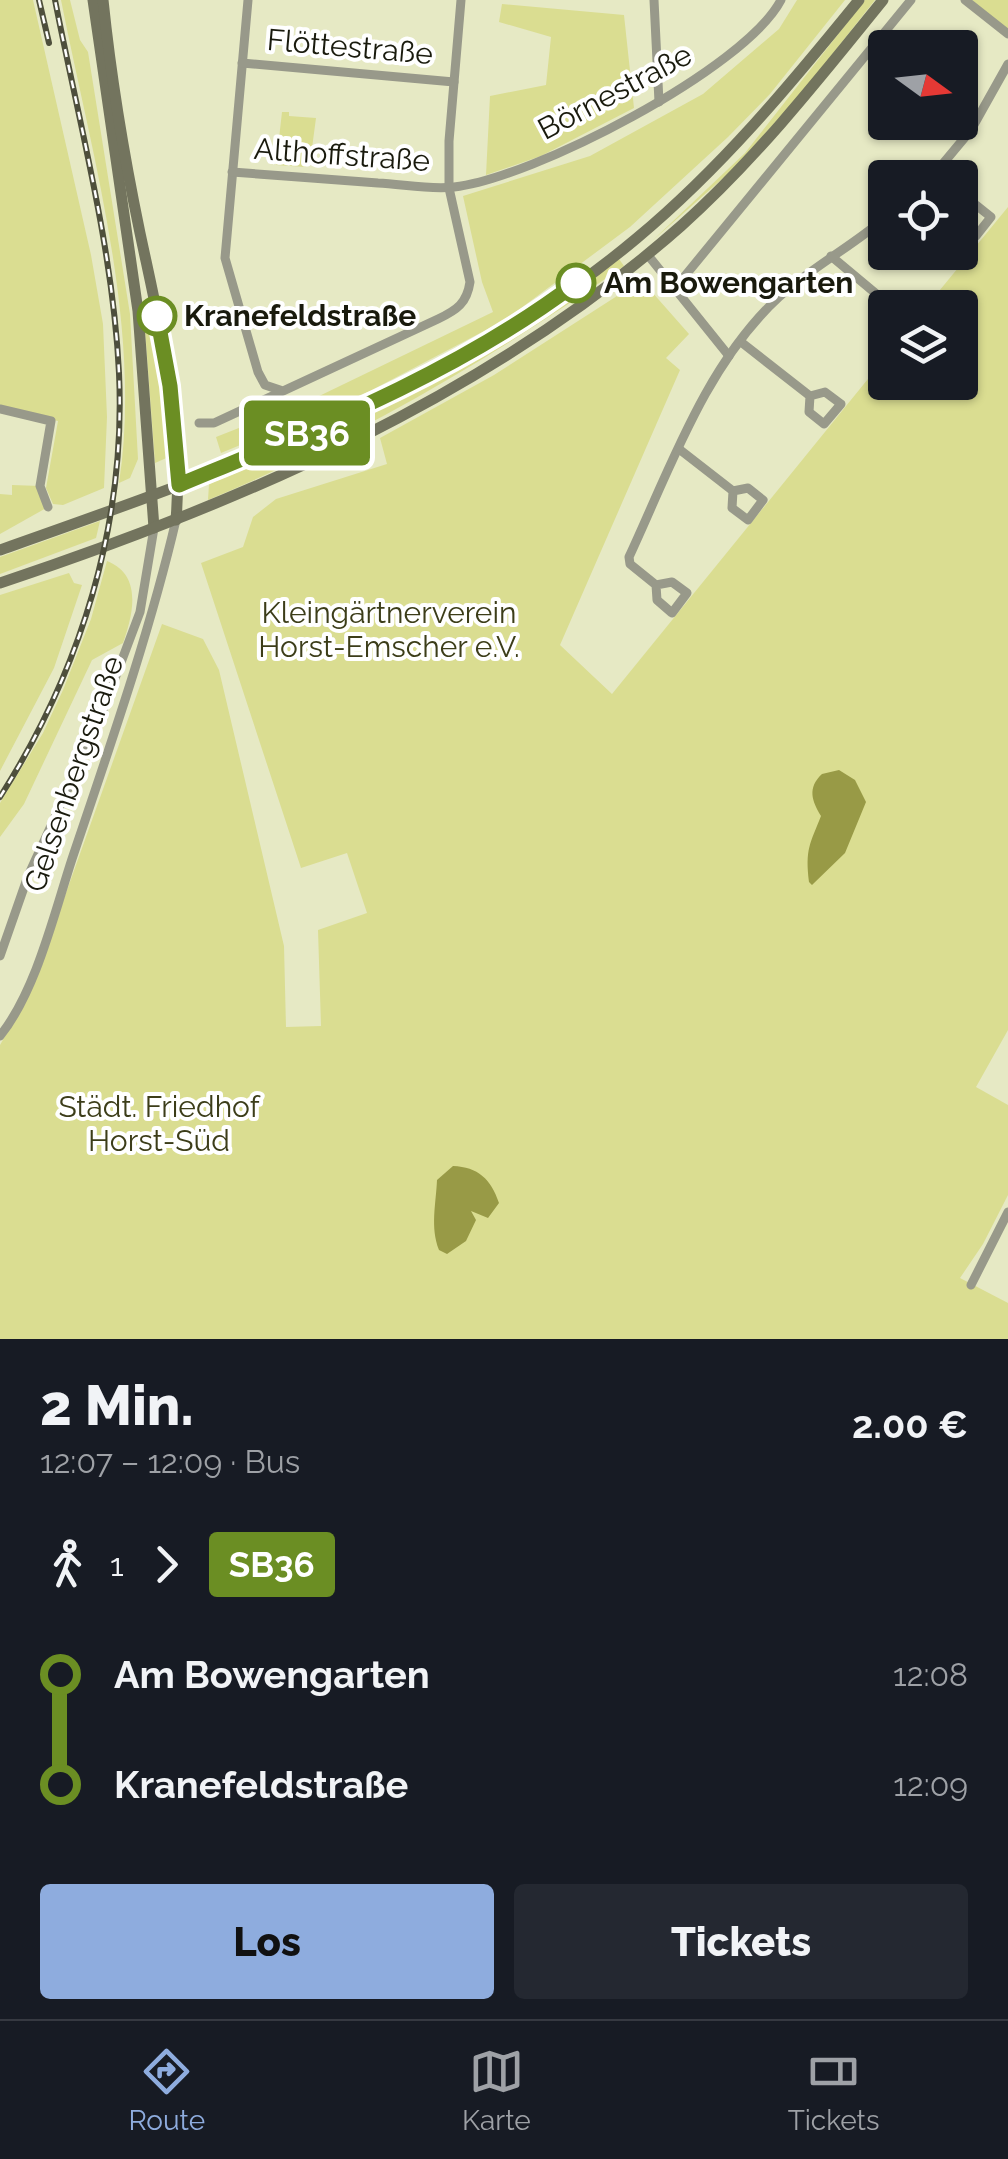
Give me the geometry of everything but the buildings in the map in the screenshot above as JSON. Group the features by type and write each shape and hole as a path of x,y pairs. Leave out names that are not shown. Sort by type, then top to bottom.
{"main road":[{"path":"93,0 138,311 154,528"},
{"path":"103,0 132,192 170,386 179,485 176,520"},
{"path":"0,550 152,496 317,428 448,364 554,299 636,240 728,153 859,0"},
{"path":"0,582 176,520 278,477 414,408 536,336 647,254 744,164 883,0"},
{"path":"636,240 647,254"}],"street":[{"path":"248,0 225,246 228,277 258,372 265,384 280,390"},
{"path":"199,423 214,423 447,315 468,297 470,282 449,188 461,0"},
{"path":"654,0 659,102"},
{"name":"Börnestraße","path":"449,188 489,182 520,170 659,102 749,40 781,0"},
{"path":"675,288 911,0"},
{"path":"965,0 1008,34"},
{"name":"Flöttestraße","path":"242,63 454,82"},
{"path":"946,160 971,130 1008,64"},
{"name":"Althoffstraße","path":"232,172 449,188"},
{"path":"656,585 630,564 628,557 729,356 777,298 868,230"},
{"path":"647,254 729,356"},
{"path":"831,256 869,290"},
{"path":"741,342 810,396"},
{"path":"0,409 51,421 40,486 48,507"},
{"path":"679,449 733,492"},
{"name":"Gelsenbergstraße","path":"0,1036 36,964 63,886 153,616 176,520"},
{"name":"Gelsenbergstraße","path":"0,956 28,876 99,721 140,612 154,528"},
{"path":"971,1285 1008,1212"}],"green space":[{"path":"0,0 33,0 103,324 107,417 104,488 63,505 53,504 46,488 58,421 0,409"},
{"path":"61,0 70,0 80,40 88,52 130,314 138,459 130,478 119,483 125,424 119,302 99,179"},
{"path":"797,0 845,0 770,94 630,227 505,320 370,391 221,453 216,437 313,399 493,312 482,282 463,196 590,156 703,94 779,29"},
{"path":"865,0 875,0 801,94 730,172 652,241 745,153"},
{"path":"972,0 1008,0 1008,31"},
{"path":"502,4 624,15 634,108 541,156 486,175 490,96 546,85 551,37 499,22"},
{"path":"282,112 316,118 310,163 305,167 276,165"},
{"path":"1008,207 1008,1030 976,1087 1008,1105 1008,1195 960,1278 1008,1303 1008,1339 0,1339 0,1045 31,991 162,624 203,639 219,670 284,946 286,1027 321,1026 318,930 367,913 347,853 301,868 201,563 243,547 253,517 276,499 387,464 380,438 494,375 617,296 644,283 689,334 666,358 680,370 560,645 612,694 868,379 868,400 978,400 978,290 940,290 956,270 978,270 978,244"},
{"path":"619,259 624,266 524,333 422,394 317,450 208,500 209,484 316,437 420,384 521,325"},
{"path":"148,312 152,315 162,370 171,456 155,463 144,316"},
{"path":"12,485 40,486 48,507 0,534 0,494 12,495"},
{"path":"100,521 96,538 0,574 0,557"},
{"path":"107,561 118,567 131,586 132,608 123,643 92,660 24,804 0,837 0,803 43,733 63,690 91,619"},
{"path":"69,573 74,583 82,585 54,668 0,771 0,595"}],"shaded area":[{"path":"839,770 855,780 866,802 845,853 812,885 808,854 821,816 813,800 813,789 822,774"},
{"path":"453,1166 482,1176 499,1203 488,1218 471,1211 476,1220 466,1241 447,1254 439,1250 436,1241 435,1207 437,1180"}],"railway":[{"path":"39,0 49,43"},
{"path":"0,797 29,749 75,647 106,540 119,429 119,373 110,279 55,0"}],"bus line":[{"name":"SB36","path":"157,316 170,386 179,485 317,428 448,364 576,283"}],"place":[{"name":"Am Bowengarten","path":"576,283"},
{"name":"Kranefeldstraße","path":"157,316"}],"park label":[{"name":"Kleingärtnerverein Horst-Emscher e.V.","path":"389,630"},
{"name":"Städt. Friedhof Horst-Süd","path":"159,1124"}]}
